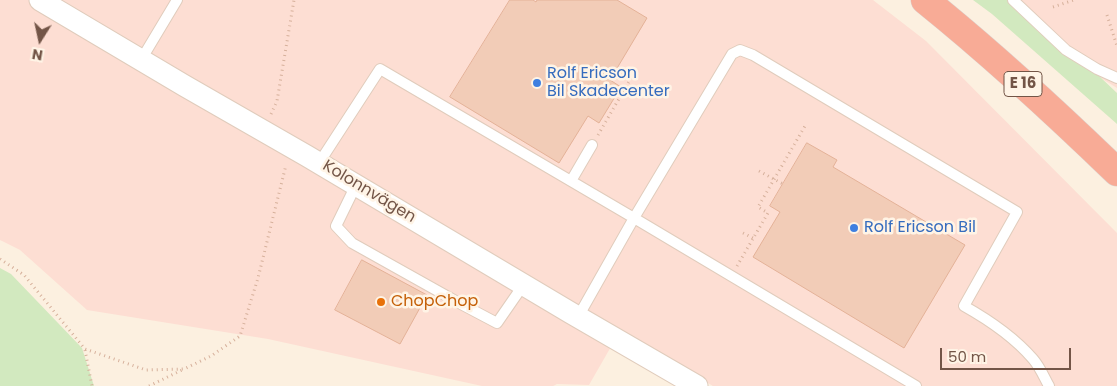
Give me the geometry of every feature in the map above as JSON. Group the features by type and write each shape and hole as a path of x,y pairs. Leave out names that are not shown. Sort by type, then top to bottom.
{"highway":[{"name":"E 16","path":"925,0 974,40 1117,172"}],"street":[{"name":"Kolonnvägen","path":"40,0 697,386"}],"lane":[{"path":"141,60 177,0"},
{"path":"1013,0 1066,50 1097,69 1117,78"},
{"path":"578,317 634,218 732,54 740,50 753,55 1017,212 964,306 995,324 1014,340 1034,360 1050,386"},
{"path":"319,163 380,69 916,386"},
{"path":"571,181 592,145"},
{"path":"356,185 336,226 352,243 452,300 497,323 524,284"}],"path":[{"path":"262,130 277,101 294,0"},
{"path":"1053,7 1074,0"},
{"path":"1107,15 1117,46"},
{"path":"592,145 612,106 638,66"},
{"path":"731,276 768,213 758,207 805,126"},
{"path":"149,386 211,356 240,336 258,278 291,146"},
{"path":"759,170 783,184"},
{"path":"744,233 753,238"},
{"path":"0,259 24,275 85,349 92,386"},
{"path":"85,349 146,370 184,369"}],"shaded area":[{"path":"0,0 873,0 926,41 1117,233 1117,386 713,386 620,331 589,385 482,386 268,339 87,310 20,250 0,240"},
{"path":"1003,0 1117,0 1117,88 1062,54"}],"green space":[{"path":"973,0 1019,0 1117,93 1117,124 992,14"},
{"path":"0,268 11,274 82,348 94,386 0,386"}],"building":[{"name":"Rolf Ericson Bil Skadecenter","path":"510,0 533,0 536,2 537,0 617,0 647,18 610,80 621,87 599,123 588,116 559,163 450,97"},
{"name":"Rolf Ericson Bil","path":"807,143 837,160 833,167 965,245 904,348 753,257 780,212 770,206"},
{"name":"ChopChop","path":"362,260 427,295 400,344 335,310"}],"place":[{"name":"Rolf Ericson Bil Skadecenter","path":"537,83"},
{"name":"Rolf Ericson Bil","path":"854,228"},
{"name":"ChopChop","path":"381,302"}]}
